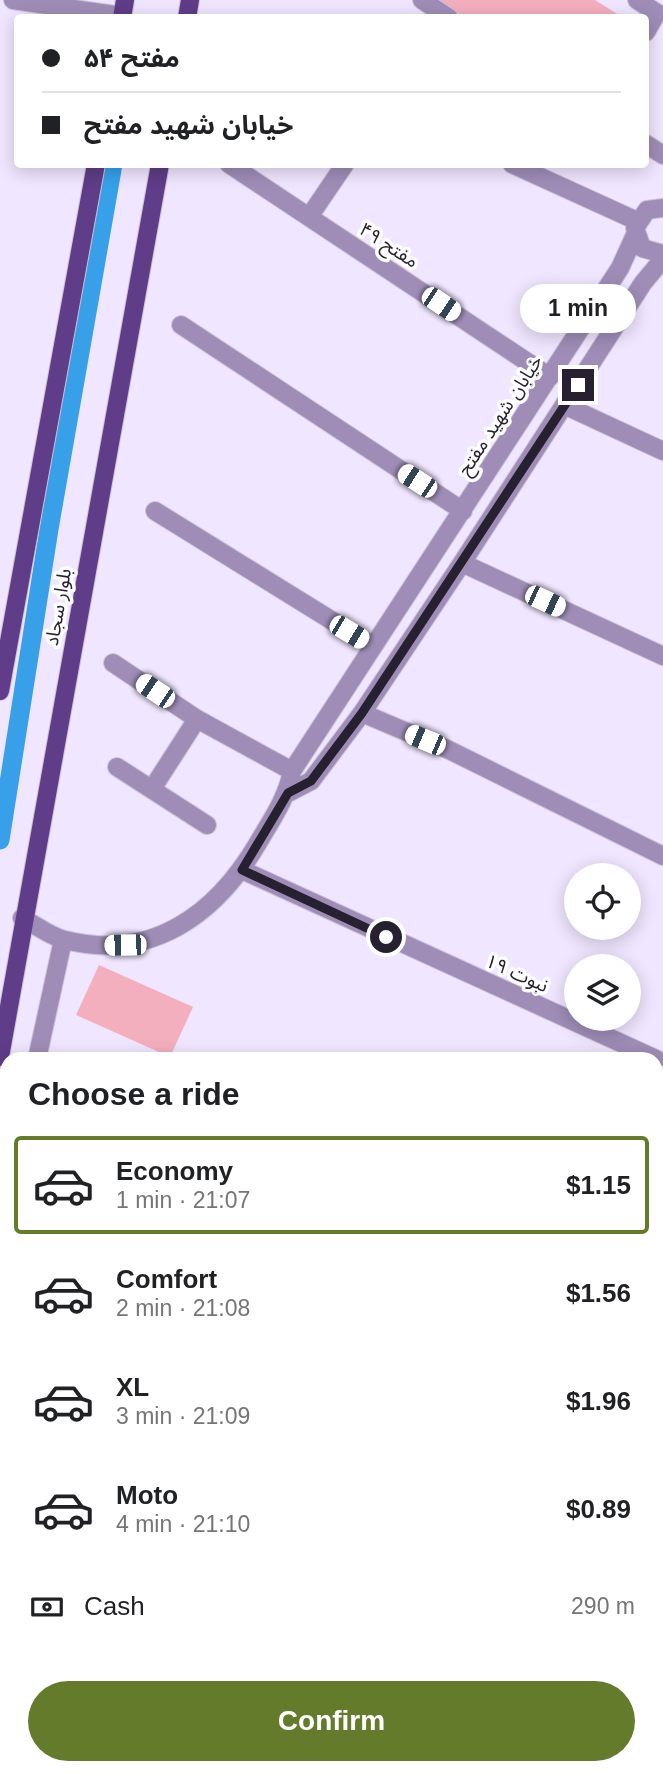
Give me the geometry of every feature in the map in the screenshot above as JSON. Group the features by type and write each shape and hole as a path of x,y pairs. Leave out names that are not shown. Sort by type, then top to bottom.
{"main road":[{"path":"0,691 3,653 95,168"},
{"name":"بلوار سجاد","path":"1,1052 22,918 159,168"}],"street":[{"path":"13,0 125,13"},
{"path":"422,0 441,14"},
{"path":"637,0 657,13 649,27"},
{"name":"مفتح ۴۹","path":"235,168 550,377"},
{"path":"309,218 342,168"},
{"path":"520,168 636,228 649,252 663,254"},
{"path":"636,228 660,203"},
{"name":"خیابان شهید مفتح","path":"22,918 63,940 125,945 155,939 192,919 216,901 242,870 288,793 292,771 620,268 636,228"},
{"name":"خیابان شهید مفتح","path":"288,793 311,781 362,713 462,564 643,283 663,259"},
{"path":"181,325 463,511"},
{"path":"564,405 663,451"},
{"path":"155,511 254,575 373,646"},
{"path":"462,564 663,656"},
{"path":"113,663 197,719 292,771"},
{"path":"362,713 447,749 663,856"},
{"path":"152,789 197,719"},
{"path":"117,767 207,825"},
{"name":"نبوت ۱۹","path":"242,870 641,1052"},
{"path":"39,1052 63,940"}],"shaded area":[{"path":"437,0 595,0 617,14 459,14"},
{"path":"99,965 193,1007 172,1052 159,1052 76,1015"}],"waterway":[{"path":"0,840 49,529 112,168"}],"route":[{"path":"386,937 242,870 288,793 311,781 362,713 578,385"}]}
